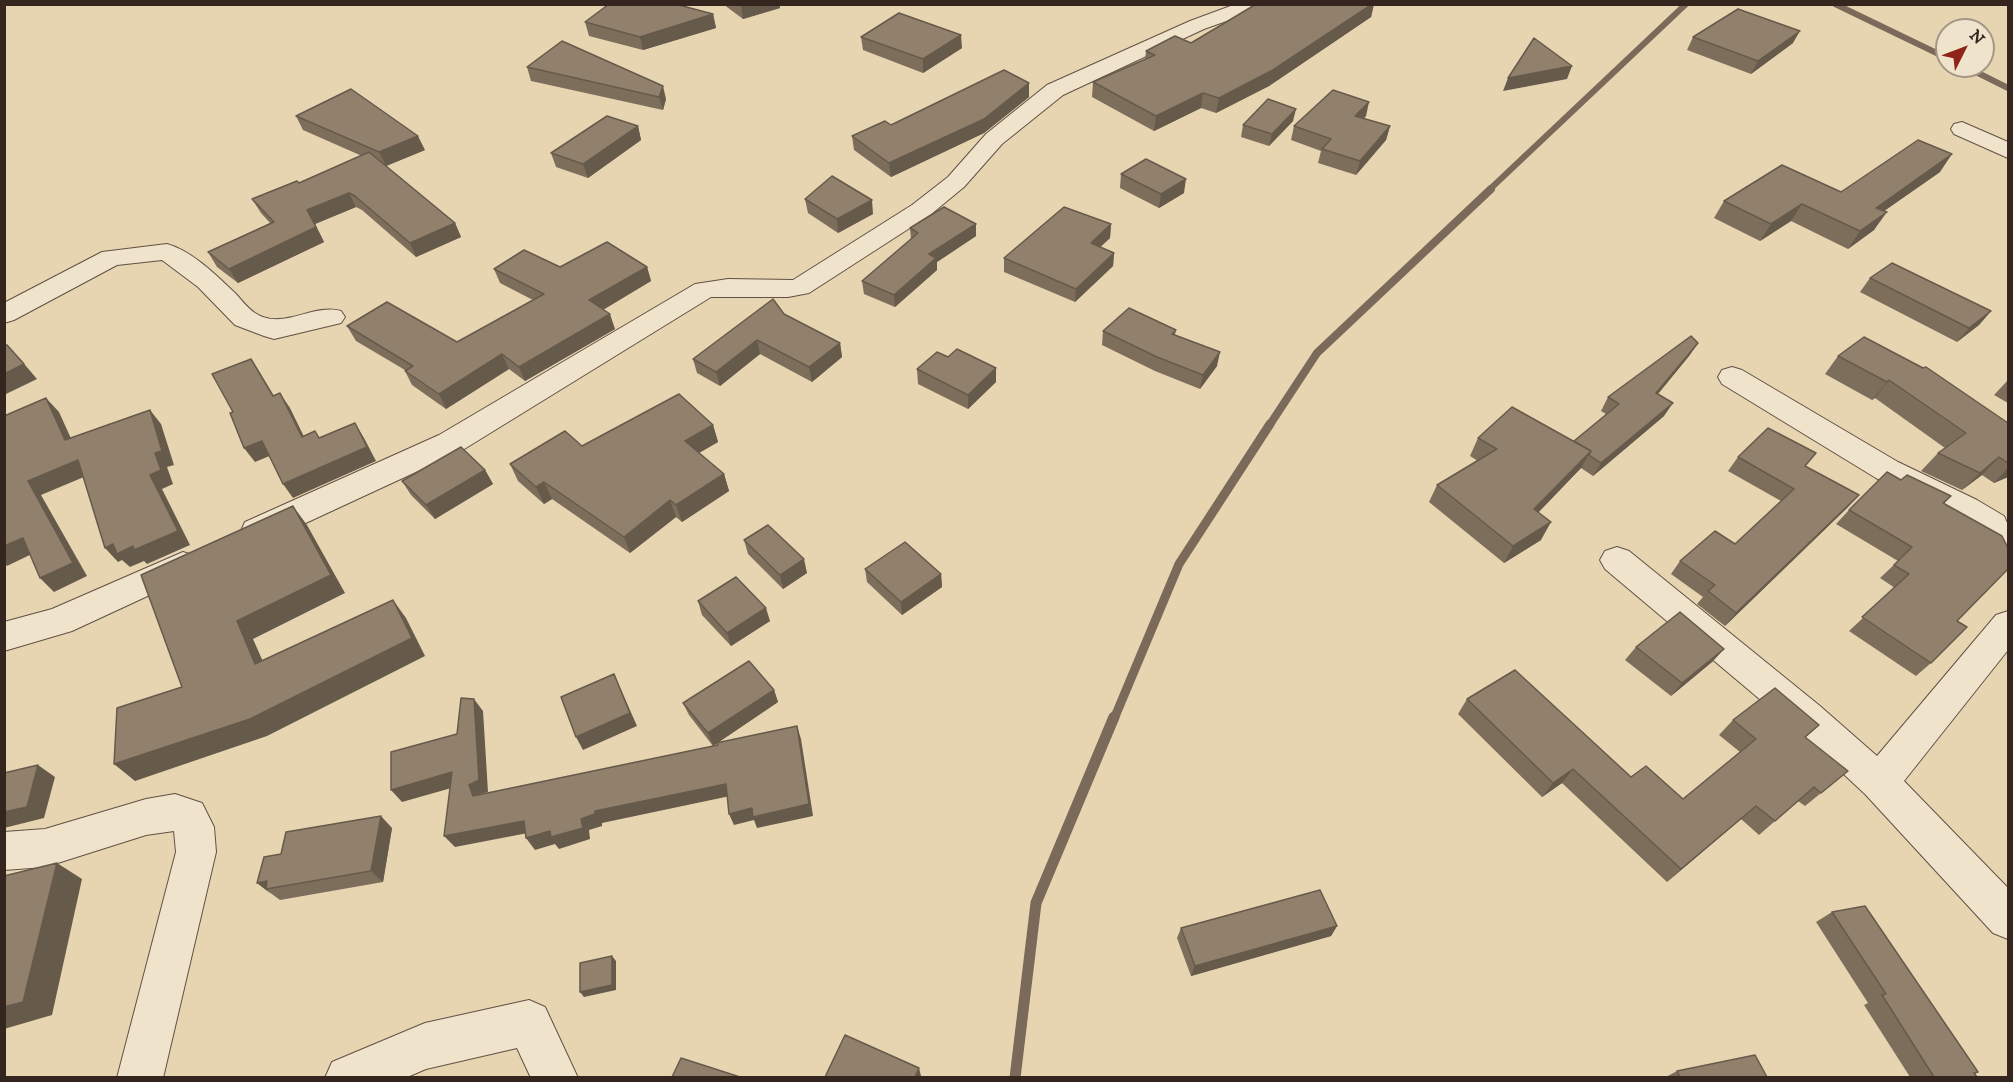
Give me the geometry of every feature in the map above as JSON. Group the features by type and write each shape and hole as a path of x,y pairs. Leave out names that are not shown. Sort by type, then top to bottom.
{"street":[{"path":"4,637 60,621 450,443 704,290 721,286 783,290 800,287 921,210 956,182 994,139 1055,90 1197,25 1256,4"},
{"path":"1962,129 2008,151"},
{"path":"4,314 111,258 167,252 207,281 245,318 274,330 331,317"},
{"path":"1732,377 1887,470 1966,508 1992,525 2008,553"},
{"path":"1617,560 1807,717 1879,782 2008,918"},
{"path":"1879,782 2008,625"},
{"path":"4,851 45,848 146,818 175,812 188,816 194,827 196,852 140,1077"},
{"path":"348,1077 425,1046 529,1023 555,1077"}],"building":[{"path":"609,4 675,4 713,14 640,37 585,22"},
{"path":"1259,4 1372,4 1271,71 1219,98 1203,93 1156,116 1093,82 1155,55 1146,51 1175,36 1191,43"},
{"path":"1738,9 1800,31 1758,61 1693,37"},
{"path":"899,13 961,35 923,59 861,37"},
{"path":"1534,38 1572,66 1508,78"},
{"path":"562,41 663,86 659,97 527,67"},
{"path":"1004,70 1029,83 984,119 889,163 852,136 885,121 891,125"},
{"path":"351,89 418,136 379,152 296,116"},
{"path":"1333,90 1369,102 1355,116 1390,126 1360,161 1322,149 1331,139 1294,126"},
{"path":"1268,99 1296,109 1272,134 1243,125"},
{"path":"607,116 638,126 583,164 551,153"},
{"path":"1918,140 1952,154 1876,208 1887,212 1860,231 1802,204 1771,224 1724,201 1782,165 1841,192"},
{"path":"369,152 455,223 410,243 349,193 307,210 316,227 229,269 208,252 274,222 252,199 297,181 299,183"},
{"path":"1146,159 1186,179 1161,194 1121,174"},
{"path":"832,176 872,200 837,219 805,199"},
{"path":"944,207 976,224 929,254 936,258 894,295 862,281 918,233 910,228"},
{"path":"1064,207 1111,224 1091,243 1114,253 1076,289 1004,258"},
{"path":"607,242 647,267 589,300 610,314 519,367 502,354 439,394 405,371 413,366 347,326 387,302 457,342 544,294 494,269 524,250 560,267"},
{"path":"1892,263 1991,311 1969,328 1870,278"},
{"path":"773,299 784,314 840,343 809,367 757,340 716,372 693,359"},
{"path":"1129,308 1176,330 1172,334 1220,352 1203,375 1157,357 1103,331"},
{"path":"1691,336 1698,343 1656,393 1673,403 1601,463 1589,455 1591,451 1574,441 1619,404 1608,397"},
{"path":"1864,337 1923,368 1926,367 2008,423 2008,463 1999,457 1980,473 1938,453 1966,433 1889,380 1887,382 1838,356"},
{"path":"7,345 24,364 4,374 4,346"},
{"path":"957,349 996,368 968,395 917,369 937,352 948,357"},
{"path":"251,359 273,396 280,393 302,437 315,431 319,438 355,423 367,447 283,484 262,441 244,448 230,413 233,412 212,374"},
{"path":"679,394 713,425 685,441 724,474 676,505 670,500 624,537 544,482 536,487 510,464 565,431 582,446"},
{"path":"46,398 65,440 150,410 162,451 155,453 161,470 150,475 178,531 134,550 133,546 117,554 113,544 105,548 78,460 28,481 73,563 40,578 23,538 4,546 4,416"},
{"path":"1512,407 1591,451 1534,509 1551,522 1513,546 1437,485 1497,449 1478,438"},
{"path":"1768,428 1816,453 1805,466 1859,495 1736,613 1708,591 1715,585 1680,561 1715,531 1735,544 1794,489 1738,457"},
{"path":"461,447 485,470 426,505 402,481"},
{"path":"1887,472 1901,480 1907,475 1951,496 1943,503 2002,536 2008,548 2008,569 1957,621 1967,627 1931,663 1862,617 1909,574 1894,565 1912,547 1849,510"},
{"path":"293,506 331,575 237,621 255,664 393,600 412,638 250,719 114,764 117,708 182,687 141,575"},
{"path":"768,525 804,559 780,575 744,540"},
{"path":"905,542 941,574 901,602 865,569"},
{"path":"736,577 766,608 727,633 698,601"},
{"path":"1680,612 1724,649 1682,683 1636,647"},
{"path":"749,661 774,690 708,733 683,703"},
{"path":"1515,670 1631,777 1646,766 1683,799 1756,739 1733,720 1775,688 1819,725 1805,737 1848,771 1821,793 1814,787 1775,821 1756,806 1681,869 1573,769 1553,783 1467,699"},
{"path":"614,674 630,713 576,737 561,697"},
{"path":"461,698 474,699 479,780 469,785 473,796 718,745 716,743 797,726 809,804 753,817 752,808 729,814 726,784 595,811 595,814 581,819 583,828 551,837 550,831 526,838 524,821 444,836 452,772 391,790 391,752 457,734"},
{"path":"38,765 27,807 4,812 4,773"},
{"path":"381,816 371,871 266,889 267,881 257,883 264,857 281,854 286,832"},
{"path":"57,863 23,1002 4,1007 4,876"},
{"path":"1320,890 1337,926 1195,966 1181,928"},
{"path":"1865,906 1978,1072 1974,1073 1977,1077 1934,1077 1882,995 1886,994 1832,912"},
{"path":"612,956 612,985 580,992 580,963"},
{"path":"845,1035 919,1068 915,1077 825,1077"},
{"path":"1755,1055 1767,1077 1680,1077 1677,1071"},
{"path":"681,1058 740,1077 672,1077"}],"waterway":[{"path":"1489,190 1686,4"},
{"path":"1835,4 1935,52"},
{"path":"1988,78 2008,88"},
{"path":"1269,426 1317,353 1491,189"},
{"path":"1114,719 1179,564 1270,424"},
{"path":"1015,1078 1036,903 1114,717"}]}
